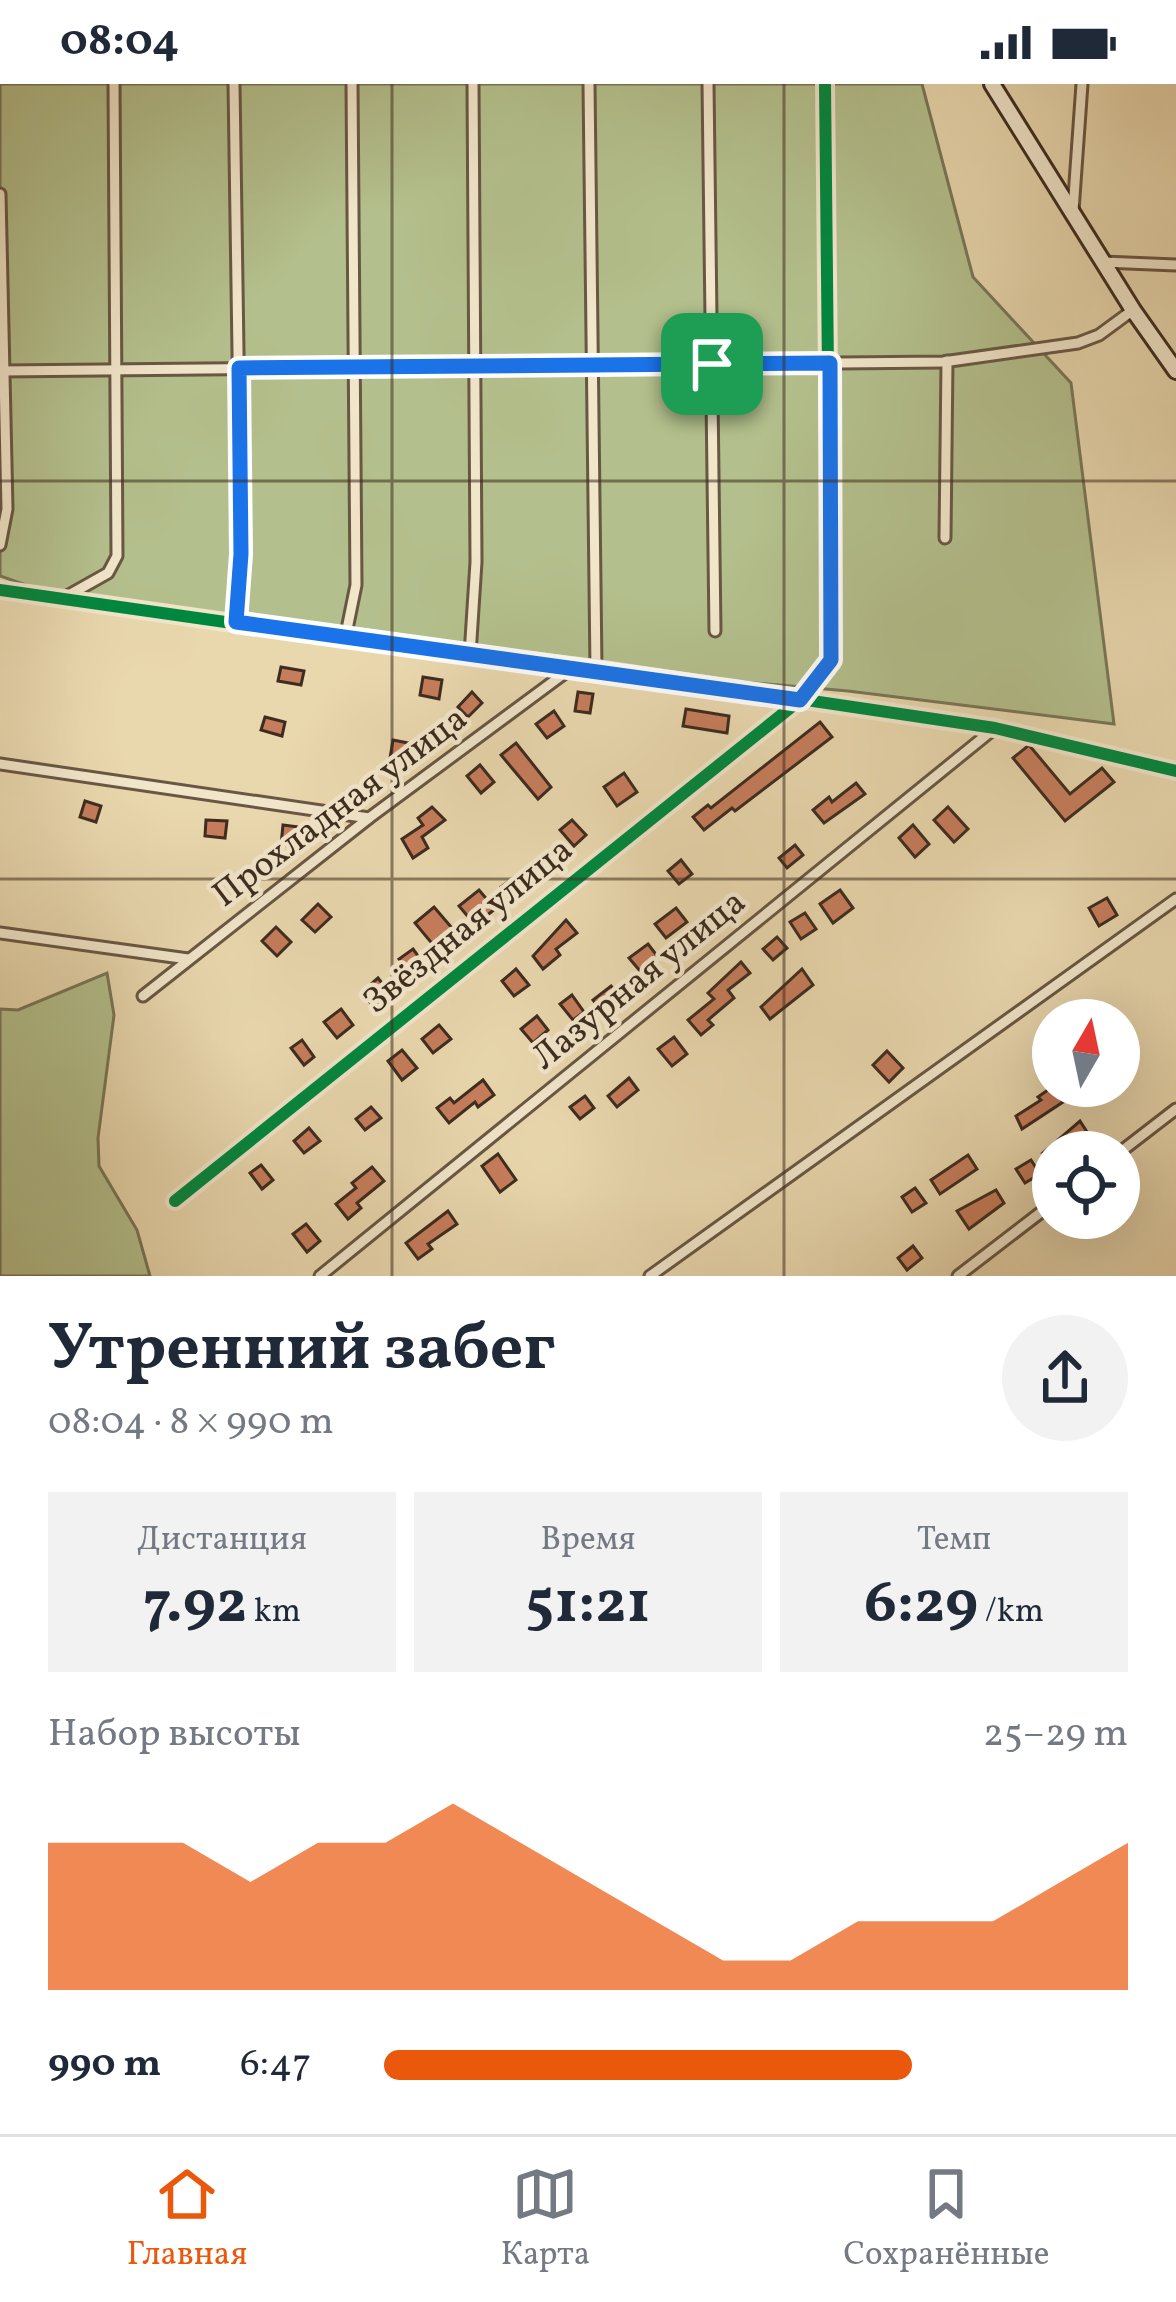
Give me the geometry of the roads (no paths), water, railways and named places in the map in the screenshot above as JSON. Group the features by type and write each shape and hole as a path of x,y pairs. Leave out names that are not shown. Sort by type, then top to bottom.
{"street":[{"path":"60,600 108,573 116,556 114,84"},
{"path":"234,84 241,554 236,622"},
{"path":"345,639 356,585 352,84"},
{"path":"470,655 476,562 473,84"},
{"path":"589,84 596,669"},
{"path":"708,84 715,631"},
{"name":"Звёздная улица","path":"175,1201 800,700 831,660 825,84"},
{"path":"992,84 1176,371"},
{"path":"1073,217 1082,84"},
{"path":"0,194 7,509 0,545"},
{"path":"1103,262 1176,265"},
{"path":"1,371 947,361 1078,344 1133,310"},
{"path":"945,538 947,361"},
{"path":"0,590 596,669 994,728 1176,771"},
{"name":"Прохладная улица","path":"143,996 369,818 573,667"},
{"name":"Лазурная улица","path":"320,1276 994,728"},
{"path":"0,764 369,818"},
{"path":"650,1276 1176,899"},
{"path":"0,933 188,959"},
{"path":"1140,1137 1176,1109"},
{"path":"958,1276 1032,1219"}]}
